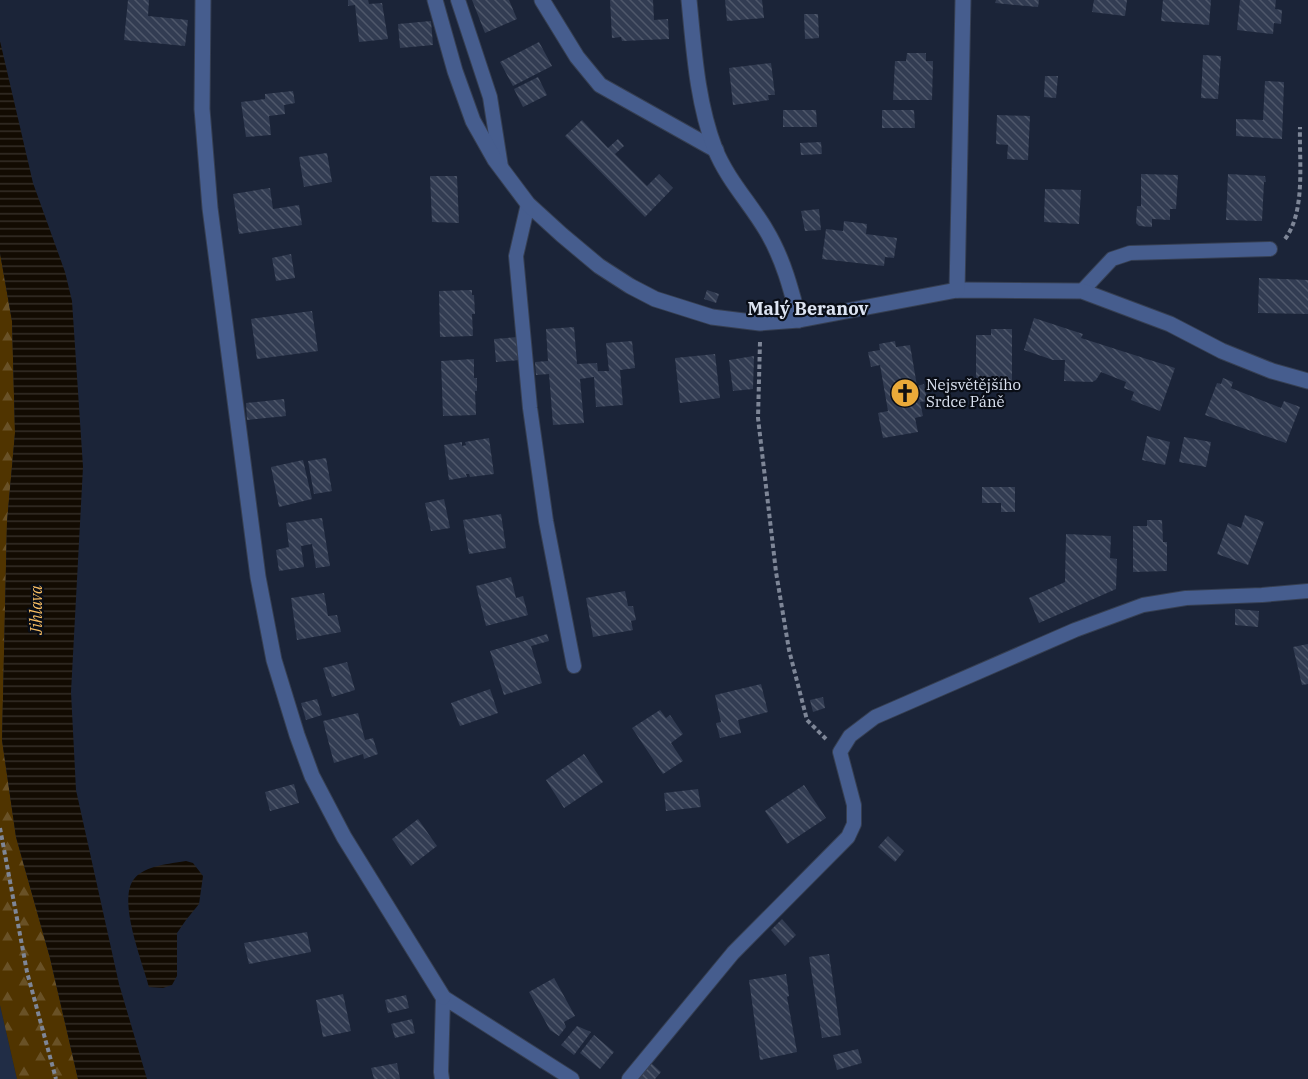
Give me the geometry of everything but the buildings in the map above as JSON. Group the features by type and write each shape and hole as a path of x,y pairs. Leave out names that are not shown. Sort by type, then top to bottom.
{"street":[{"path":"202,0 202,109 210,208 258,577 274,660 312,776 344,837 442,997"},
{"path":"435,0 455,71 473,121 501,169 528,204 599,266 655,299 712,317 760,323 799,320 957,290 1082,291 1170,324 1222,351 1272,371 1308,381"},
{"path":"542,0 577,57 600,85 716,150"},
{"path":"689,0 696,73 716,150 745,202 766,230 787,273 799,320"},
{"path":"957,290 963,0"}],"lane":[{"path":"458,0 490,97 501,169"},
{"path":"528,204 516,256 530,408 546,521 574,666"},
{"path":"1082,291 1112,259 1130,254 1270,249"},
{"path":"629,1079 733,953 848,837 854,824 854,805 840,752 850,736 875,717 1075,630 1143,605 1186,598 1308,591"},
{"path":"442,997 442,1079"},
{"path":"442,997 572,1079"}],"path":[{"path":"1270,249 1287,238 1298,210 1300,127"},
{"path":"760,323 758,418 776,572 789,650 807,720 840,752"},
{"path":"0,828 27,972 56,1079"}],"shaded area":[{"path":"0,1005 15,1071 17,1079 0,1079"}],"green space":[{"path":"0,253 12,321 15,433 7,522 2,740 16,837 50,958 78,1079 17,1079 0,1005"}],"water":[{"name":"Jihlava","path":"0,41 33,183 65,272 72,301 83,467 71,692 76,790 119,984 147,1079 78,1079 50,958 16,837 2,740 7,522 15,433 12,321 0,253"},
{"path":"186,861 193,863 203,876 199,904 177,933 177,976 172,985 163,988 149,987 133,932 128,901 130,889 134,879 145,871"}],"place":[{"name":"Nejsvětějšího Srdce Páně","path":"905,393"}],"district":[{"name":"Malý Beranov","path":"808,308"}]}
